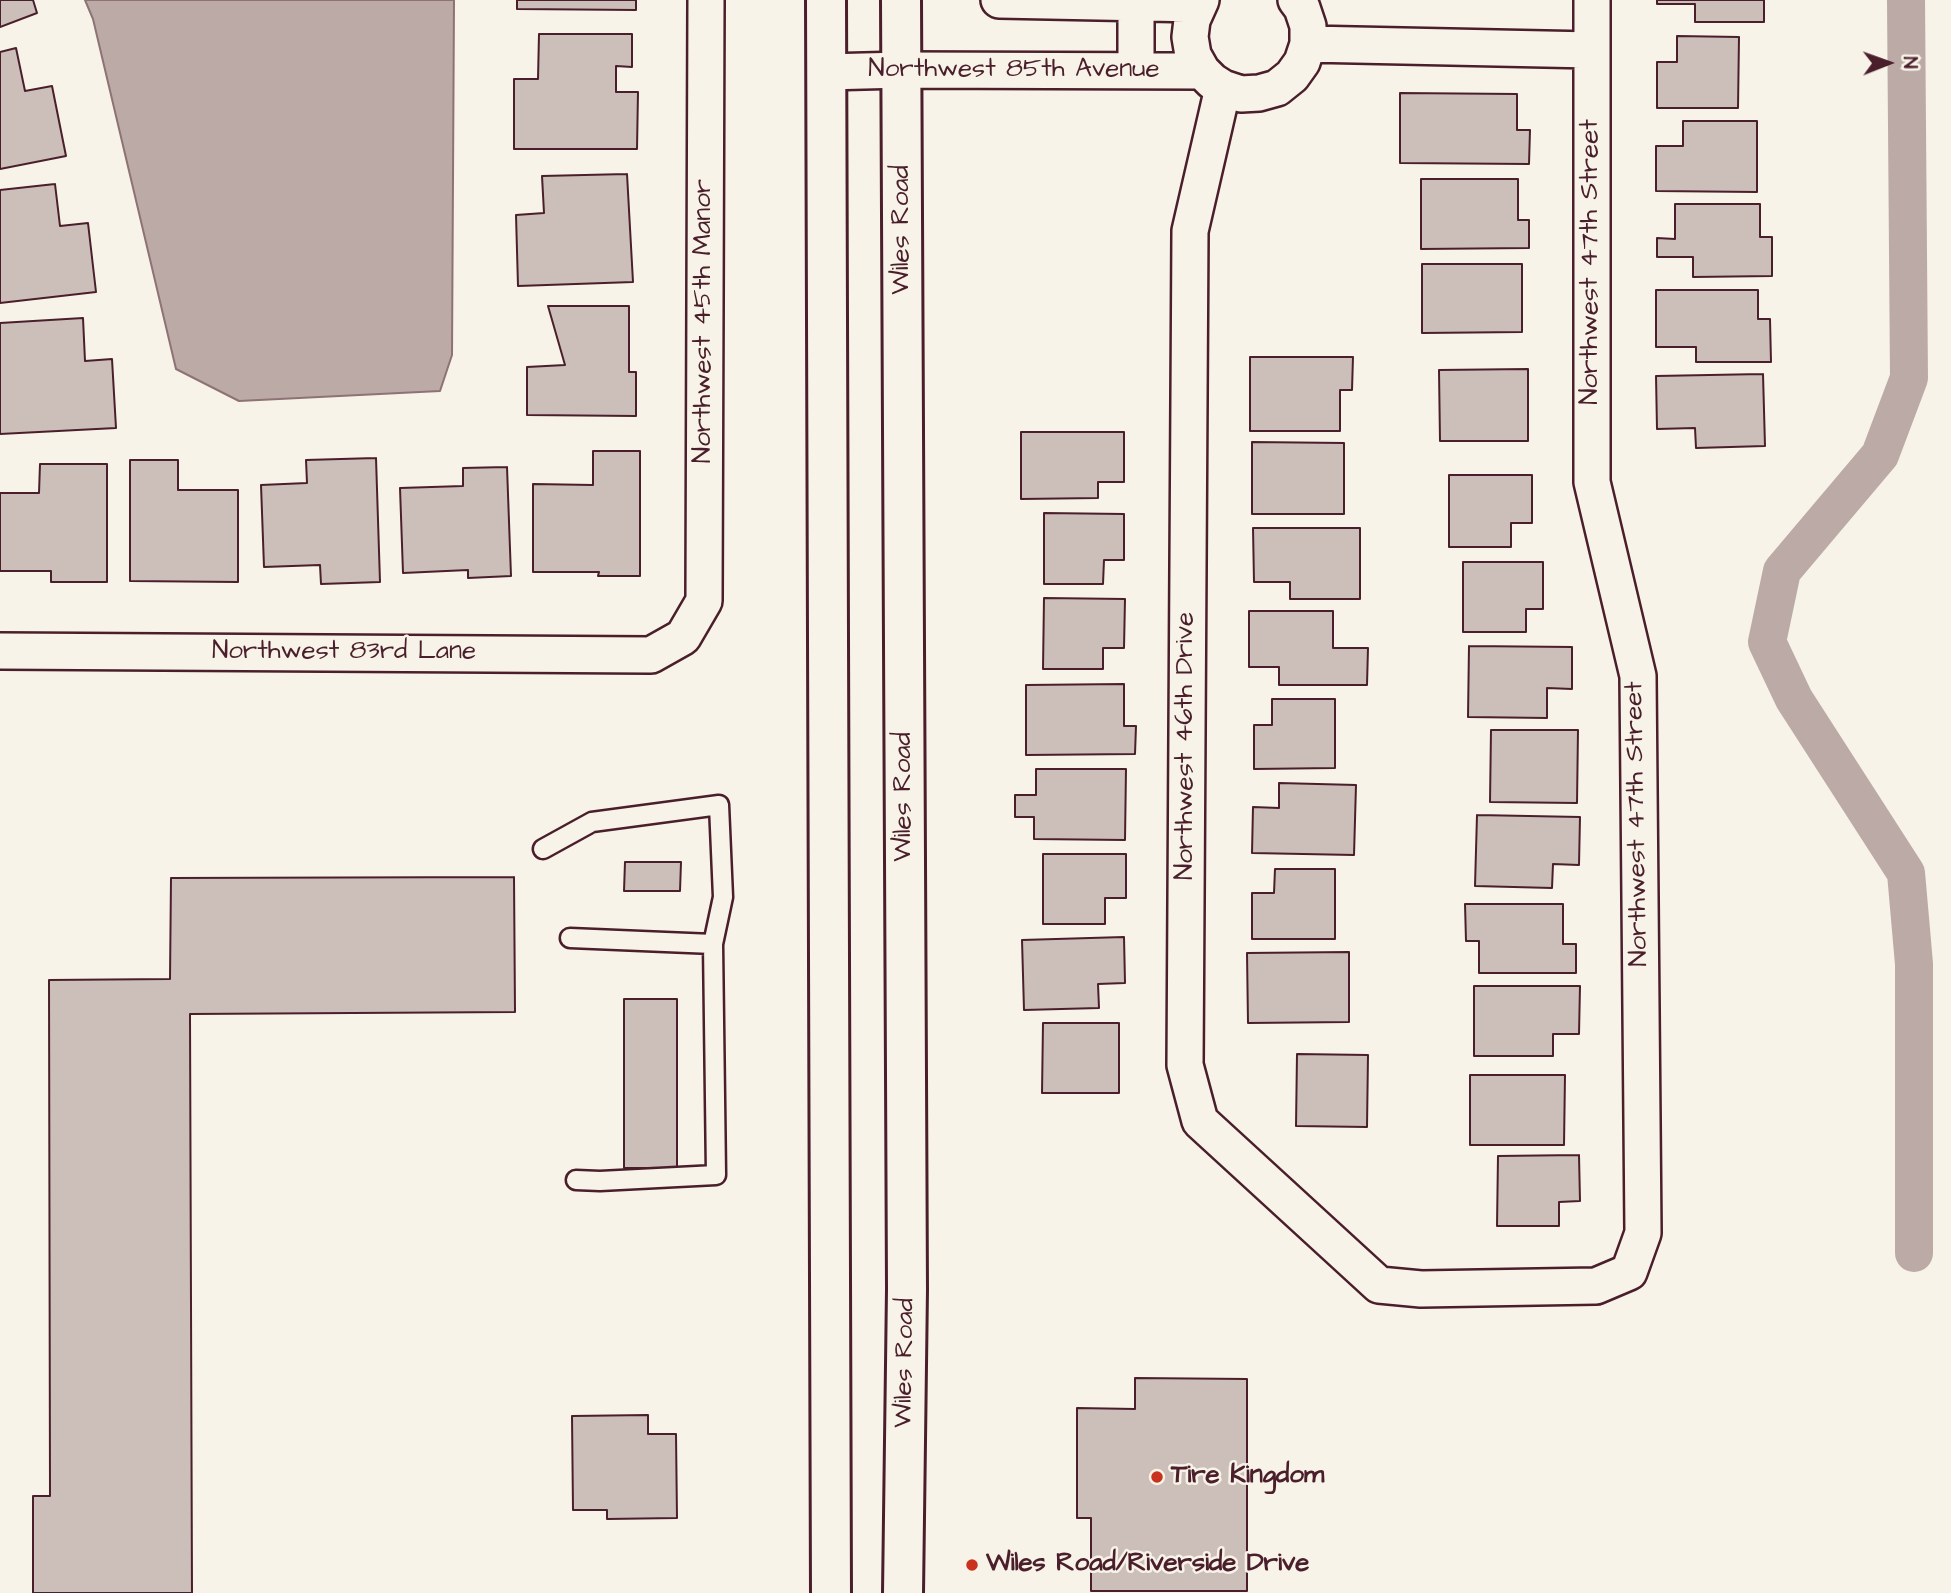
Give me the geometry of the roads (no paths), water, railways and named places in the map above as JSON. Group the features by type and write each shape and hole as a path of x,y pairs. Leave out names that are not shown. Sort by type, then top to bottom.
{"main road":[{"path":"826,0 831,1593"},
{"name":"Wiles Road","path":"901,0 907,1289 903,1593"}],"street":[{"name":"Northwest 45th Manor","path":"683,637 704,601 706,0"},
{"path":"999,0 1200,2 1192,20 1190,37 1193,55 1212,79"},
{"path":"1296,0 1308,26 1308,44 1592,50"},
{"name":"Northwest 47th Street","path":"1421,1289 1597,1286 1629,1272 1643,1233 1637,676 1592,482 1592,0"},
{"path":"1136,3 1136,70"},
{"name":"Northwest 85th Avenue","path":"826,72 1136,70 1212,79 1241,94 1259,93 1277,88 1292,76 1302,62 1308,44"},
{"name":"Northwest 46th Drive","path":"1212,79 1190,231 1185,1065 1200,1121 1379,1285 1421,1289"},
{"name":"Northwest 83rd Lane","path":"0,651 651,655 683,637"}],"lane":[{"path":"543,849 592,822 719,805 723,897 713,944 716,1175 576,1180"},
{"path":"570,938 713,944"}],"waterway":[{"path":"1906,0 1909,378 1880,455 1782,571 1767,642 1794,699 1906,873 1914,964 1914,1253"}],"place":[{"name":"Tire Kingdom","path":"1157,1477"},
{"name":"Wiles Road/Riverside Drive","path":"972,1565"}]}
